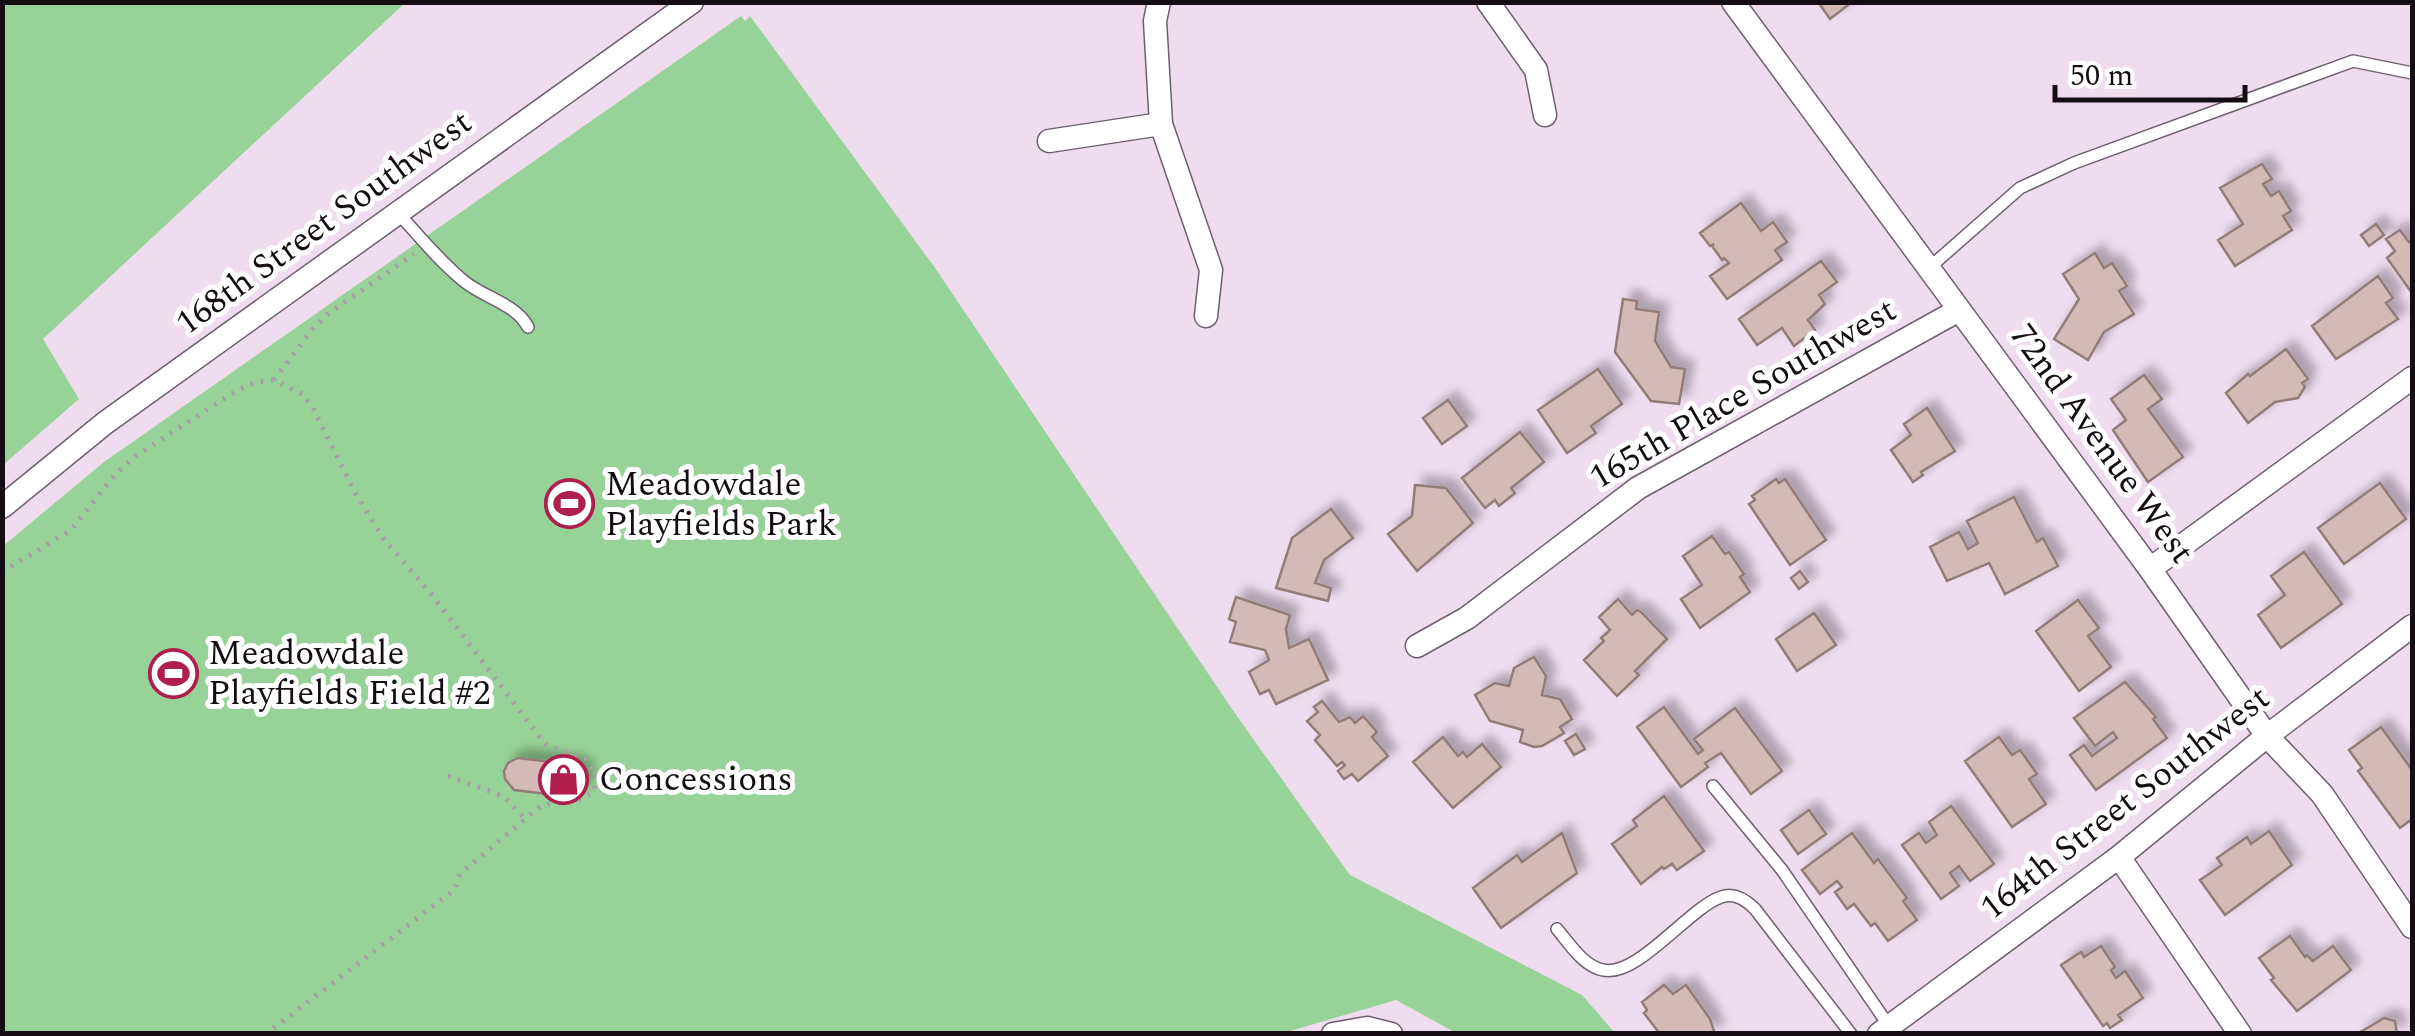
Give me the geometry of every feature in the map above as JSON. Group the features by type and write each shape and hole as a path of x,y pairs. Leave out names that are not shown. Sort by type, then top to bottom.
{"street":[{"name":"168th Street Southwest","path":"2,507 105,422 692,2"},
{"path":"1159,2 1155,21 1161,124 1211,270 1206,316"},
{"path":"1488,2 1536,70 1545,115"},
{"name":"72nd Avenue West","path":"1733,2 2150,569 2267,736 2322,794 2412,928"},
{"path":"1049,141 1161,124"},
{"name":"165th Place Southwest","path":"1417,646 1468,618 1638,488 1959,310"},
{"path":"2150,569 2412,378"},
{"name":"164th Street Southwest","path":"1884,1030 2119,857 2267,736 2412,626"},
{"path":"2119,857 2240,1034"},
{"path":"1333,1034 1368,1028 1391,1034"}],"lane":[{"path":"1929,268 2020,188 2074,164 2353,61 2412,73"},
{"path":"395,215 445,266 470,286 522,316 528,327"},
{"path":"1713,786 1782,870 1884,1030"},
{"path":"1557,929 1584,960 1598,970 1612,971 1631,962 1722,896 1743,897 1850,1034"}],"path":[{"path":"274,380 311,330 329,313 415,255 395,215"},
{"path":"2,572 71,530 114,476 134,458 236,391 256,382 274,380 304,395 383,538 432,595 545,744 585,759 596,775 594,792 576,801 542,805 460,874 454,890 266,1034"},
{"path":"448,776 503,796 525,819"}],"green space":[{"path":"3,2 405,3 43,339 79,399 3,465"},
{"name":"Meadowdale Playfields Park","path":"741,16 745,21 750,16 933,265 1234,712 1350,875 1582,995 1615,1033 1456,1033 1396,1000 1280,1034 3,1034 3,546 104,462"}],"building":[{"path":"1818,2 1852,2 1830,19"},
{"path":"2262,164 2272,179 2263,184 2271,196 2279,191 2291,211 2283,216 2292,230 2235,266 2218,240 2243,224 2220,188"},
{"path":"1741,203 1761,231 1773,222 1787,242 1775,250 1782,260 1727,299 1710,276 1729,263 1700,233"},
{"path":"2376,224 2384,235 2369,246 2361,235"},
{"path":"2400,230 2409,242 2412,239 2412,293 2387,258 2395,251 2386,239"},
{"path":"2095,253 2104,268 2112,263 2127,286 2119,291 2134,314 2104,332 2088,360 2054,339 2079,299 2063,274"},
{"path":"1821,261 1837,282 1819,295 1825,304 1808,320 1815,330 1794,346 1782,328 1757,345 1739,319"},
{"path":"2378,276 2393,298 2386,303 2398,319 2336,359 2312,326"},
{"path":"1623,299 1637,301 1636,309 1659,312 1655,341 1671,367 1685,369 1679,404 1651,401 1615,352"},
{"path":"2286,349 2308,379 2302,383 2305,387 2298,398 2275,402 2248,423 2226,393"},
{"path":"1598,369 1622,404 1591,426 1596,433 1567,453 1538,410"},
{"path":"2144,375 2162,399 2148,409 2183,457 2148,482 2113,430 2126,420 2111,399"},
{"path":"1448,400 1467,426 1442,444 1423,418"},
{"path":"1927,408 1955,451 1921,472 1923,475 1913,482 1891,450 1911,435 1904,424"},
{"path":"1520,432 1544,462 1511,488 1515,493 1499,506 1495,500 1485,508 1462,478"},
{"path":"1776,479 1779,483 1785,479 1826,540 1790,565 1749,504 1755,500 1752,496"},
{"path":"2380,483 2406,519 2344,564 2318,528"},
{"path":"1415,485 1446,488 1473,523 1417,571 1388,534 1412,516"},
{"path":"2014,497 2037,542 2043,538 2058,566 2005,594 1989,563 1947,581 1930,547 1959,532 1968,549 1978,543 1967,521"},
{"path":"1331,509 1353,538 1324,560 1315,583 1331,588 1328,601 1276,588 1292,538"},
{"path":"1712,536 1744,574 1740,577 1750,592 1700,628 1681,599 1702,585 1683,556"},
{"path":"2304,552 2342,604 2281,648 2258,615 2285,595 2271,576"},
{"path":"1800,571 1808,582 1799,589 1791,578"},
{"path":"1236,597 1290,615 1286,629 1289,648 1309,639 1328,680 1276,704 1269,690 1260,694 1249,672 1269,660 1265,650 1230,642 1236,622 1229,619"},
{"path":"1618,599 1632,615 1637,610 1641,612 1667,639 1617,696 1584,660 1604,641 1601,638 1610,630 1599,617"},
{"path":"2078,600 2099,628 2088,636 2111,667 2079,691 2036,631"},
{"path":"1814,613 1836,645 1797,671 1776,639"},
{"path":"1534,657 1546,676 1542,695 1560,699 1572,719 1560,727 1564,733 1534,747 1520,742 1523,730 1490,721 1475,695 1495,683 1509,686 1514,668"},
{"path":"2125,682 2156,717 2153,719 2167,738 2096,790 2070,755 2084,745 2092,756 2117,738 2113,732 2095,746 2074,718"},
{"path":"1322,701 1339,722 1350,717 1355,723 1363,716 1377,732 1372,737 1388,756 1358,781 1352,774 1344,779 1338,771 1345,765 1342,762 1337,766 1315,740 1320,735 1307,721 1318,712 1314,707"},
{"path":"1664,707 1698,754 1703,750 1694,739 1735,708 1782,771 1751,794 1721,753 1681,787 1637,727"},
{"path":"2381,727 2412,770 2412,819 2400,828 2358,771 2362,768 2349,750"},
{"path":"1576,734 1585,749 1574,755 1565,741"},
{"path":"1443,737 1458,756 1463,752 1467,757 1482,744 1501,767 1453,808 1413,762"},
{"path":"1999,737 2012,755 2020,750 2037,774 2029,779 2046,804 2012,827 1965,761"},
{"path":"518,758 577,765 584,772 585,788 573,797 514,790 504,771 508,763"},
{"path":"1664,796 1704,851 1677,870 1672,864 1662,867 1641,884 1612,844 1637,826 1633,820"},
{"path":"1951,806 1994,864 1970,881 1959,866 1950,873 1959,886 1941,899 1902,845 1919,833 1926,843 1937,835 1929,822"},
{"path":"1809,810 1826,834 1798,854 1781,830"},
{"path":"2269,831 2292,865 2225,915 2200,880 2222,865 2217,858 2247,837 2251,844"},
{"path":"1562,833 1577,873 1501,928 1473,888 1517,855 1522,862"},
{"path":"1852,833 1874,863 1878,859 1907,898 1903,901 1917,920 1888,941 1854,904 1847,909 1835,892 1842,887 1837,881 1820,894 1802,870"},
{"path":"2290,936 2305,957 2313,961 2333,946 2351,970 2297,1011 2271,980 2274,978 2259,958"},
{"path":"2101,946 2115,967 2111,970 2116,978 2125,971 2143,998 2118,1015 2122,1020 2110,1028 2107,1023 2103,1026 2061,965 2081,952 2084,957"},
{"path":"1664,985 1673,994 1686,985 1710,1019 1715,1034 1660,1034 1644,1013 1647,1010 1642,1002"},
{"path":"2384,1018 2395,1021 2397,1034 2357,1034"}],"place":[{"name":"Meadowdale Playfields Park","path":"570,504"},
{"name":"Meadowdale Playfields Field #2","path":"173,673"},
{"name":"Concessions","path":"564,779"}]}
